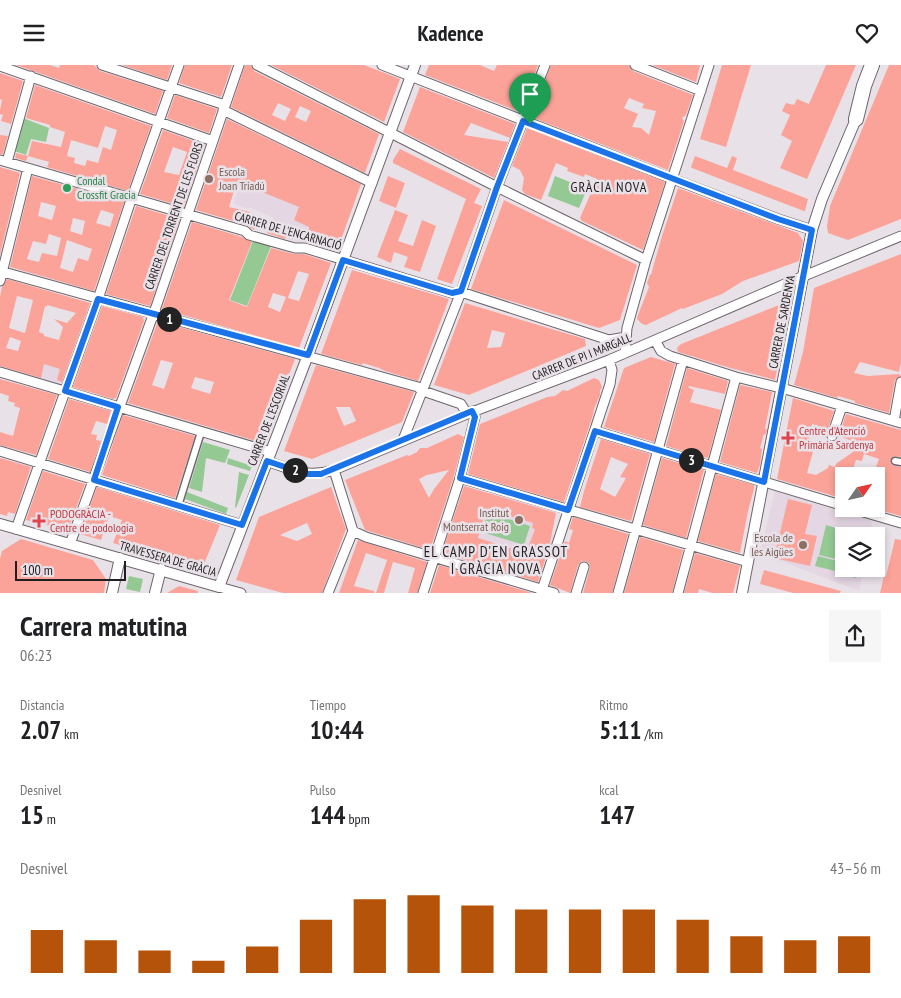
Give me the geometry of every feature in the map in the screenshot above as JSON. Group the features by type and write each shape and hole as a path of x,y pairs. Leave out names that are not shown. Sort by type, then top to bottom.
{"main road":[{"path":"856,119 864,86 872,65"}],"street":[{"path":"102,65 117,67 224,107 372,183"},
{"path":"16,529 179,65"},
{"name":"CARRER DEL TORRENT DE LES FLORS","path":"70,544 153,314 239,65"},
{"path":"257,65 497,187 646,260"},
{"path":"382,65 673,179 812,230"},
{"name":"CARRER DE L'ESCORIAL","path":"219,587 308,355 415,65"},
{"path":"404,440 424,392 497,187 545,65"},
{"path":"635,65 701,91"},
{"path":"625,353 626,337 646,260 709,65"},
{"name":"CARRER DE SARDENYA","path":"742,593 812,230 822,199 879,65"},
{"path":"0,66 213,141"},
{"path":"4,161 31,76"},
{"name":"CARRER DE L'ENCARNACIÓ","path":"4,161 245,231 249,235 305,249 452,293 461,291 609,340 626,337"},
{"path":"28,168 1,275 308,355 418,387 424,392 461,404 475,417 460,478 423,593"},
{"name":"CARRER DE PI I MARGALL","path":"0,372 201,431 269,456 306,474 321,474 470,413 609,360 901,236"},
{"path":"655,340 663,354 736,377 897,422 901,382"},
{"path":"541,591 610,384 612,370 609,360"},
{"path":"618,593 683,360"},
{"path":"678,593 736,377"},
{"path":"832,436 842,406"},
{"path":"178,506 201,431"},
{"path":"595,431 835,503"},
{"path":"0,451 242,525"},
{"path":"328,593 353,531 334,470"},
{"path":"460,478 748,562"},
{"path":"880,517 901,523"},
{"name":"TRAVESSERA DE GRÀCIA","path":"0,525 241,593"},
{"path":"353,531 366,537 434,558 541,591 554,593"},
{"path":"112,593 120,558"},
{"path":"576,593 584,567"},
{"path":"155,593 161,569"}],"shaded area":[{"path":"244,173 302,190 305,225 308,226 306,233 304,233 307,235 305,244 286,238 288,229 301,233 302,231 274,220 272,219 273,217 233,203"},
{"path":"44,336 50,337 46,356 70,364 63,385 34,376"},
{"name":"Escola de les Aigües","path":"775,491 835,510 835,517 859,517 872,521 871,527 835,527 835,577 862,577 859,591 760,553"},
{"name":"Institut Montserrat Roig","path":"491,492 556,512 552,528 552,534 555,535 548,559 478,538"}],"green space":[{"path":"23,118 49,128 46,142 31,139 26,155 14,151"},
{"path":"555,176 587,189 579,208 548,196"},
{"path":"253,241 271,246 247,306 230,300"},
{"path":"203,442 230,450 225,463 206,458 202,492 189,488"},
{"path":"228,458 252,466 250,471 227,464"},
{"path":"239,472 249,475 236,508 235,507"},
{"path":"187,492 228,508 226,514 185,499"},
{"path":"488,512 530,526 524,545 482,532"},
{"path":"826,525 835,528 835,559 819,555"},
{"path":"818,556 835,560 835,571 815,566"},
{"path":"129,576 143,579 140,592 126,589"}],"building":[{"path":"16,65 50,65 59,68 60,65 94,65 100,71 163,91 155,114"},
{"path":"122,65 172,65 167,80"},
{"path":"185,65 232,65 221,97 179,83"},
{"path":"245,65 251,65 254,71 379,134 365,173 231,107","holes":["278,103 291,109 285,121 272,115","300,106 311,111 306,122 295,117"]},
{"path":"271,65 364,65 400,79 384,122"},
{"path":"429,65 480,65 494,71 497,65 538,65 520,112 425,75"},
{"path":"551,65 629,65 633,71 693,95 686,115 682,118 684,121 668,170 531,117","holes":["629,98 644,104 642,108 656,111 649,135 641,128 632,127 638,114 624,108"]},
{"path":"652,65 700,65 696,82"},
{"path":"722,65 751,65 726,147 700,139"},
{"path":"826,65 856,65 807,179 780,168 792,141 781,135 790,115 782,111 786,103 794,105 797,99 809,104"},
{"path":"889,65 901,65 901,219 848,240 828,233 827,226 830,206"},
{"path":"0,73 23,81 11,124 1,121 3,115 0,114 2,100 0,99"},
{"path":"35,85 151,126 128,191 47,167 49,162 28,156 32,141 61,147 65,132 50,127 50,125 26,118","holes":["105,126 117,130 111,150 103,147 98,163 87,160 85,166 74,163 75,158 67,156 71,140 98,148"]},
{"path":"420,87 515,124 510,138 471,123 464,135 508,142 494,178 403,132"},
{"path":"175,95 217,109 209,133 167,118"},
{"path":"227,119 361,184 337,251 305,242 309,227 294,220 299,207 240,183 237,192 234,191 229,207 258,216 254,230 247,225 196,210"},
{"path":"527,128 665,182 643,250 582,221 580,218 597,179 585,174 584,177 567,171 568,168 556,163 541,200 525,194 522,190 524,178 520,170 512,166"},
{"path":"163,130 205,145 184,207 140,194","holes":["173,147 187,152 179,175 164,172"]},
{"path":"0,135 8,136 3,154 0,154"},
{"path":"400,149 481,189 474,203 482,206 452,284 437,279 466,199 393,163"},
{"path":"16,153 28,156 26,161 15,158"},
{"path":"695,156 727,168 732,156 737,158 733,170 808,199 805,211 692,168"},
{"path":"0,167 20,173 0,255"},
{"path":"32,176 124,202 94,291 10,267","holes":["41,202 56,206 52,220 38,216","101,210 114,214 110,227 96,223","73,218 85,221 82,235 70,231","49,234 61,238 57,256 42,253 39,262 27,259 33,241 46,244","67,240 92,249 88,261 78,258 73,272 60,268"]},
{"path":"388,176 405,183 396,208 379,201"},
{"path":"678,188 798,233 803,241 799,261 743,281 722,294 682,308 646,325 642,324 637,319 638,315 649,287 647,283 652,273"},
{"path":"504,200 637,265 620,320 599,328 471,289"},
{"path":"136,206 180,219 150,306 106,294"},
{"path":"395,210 408,215 398,241 413,246 422,220 436,226 420,272 404,267 408,257 394,252 391,263 377,257"},
{"path":"274,220 281,223 280,225 289,228 285,239 267,233 270,222 273,223"},
{"path":"192,222 242,237 252,242 229,300 247,307 271,248 294,254 304,254 331,263 299,348 162,309","holes":["298,271 309,274 299,301 288,298","273,293 286,297 280,312 268,307"]},
{"path":"901,254 901,363 899,372 860,362 854,373 868,376 899,374 901,376 895,380 889,413 855,403 855,401 838,396 837,398 794,385 803,352 814,288"},
{"path":"352,270 449,299 418,381 363,363 362,365 321,354"},
{"path":"7,279 90,303 62,382 57,380 60,369 44,364 41,378 0,366 0,297 2,287","holes":["17,296 33,300 25,333 9,328","47,305 76,313 67,323 54,319 63,327 59,340 44,336 44,334 39,332 45,306 47,307","10,337 21,341 18,351 6,348"]},
{"path":"465,303 585,339 586,346 469,395 434,385","holes":["492,330 505,333 501,347 487,348"]},
{"path":"784,303 789,308 775,380 678,352 677,348 681,344"},
{"path":"102,306 143,317 144,321 116,398 113,399 73,387"},
{"path":"158,321 295,359 263,443 128,403","holes":["161,360 173,363 164,389 152,385","195,377 214,382 210,394 191,388"]},
{"path":"651,357 675,364 654,442 604,427 624,368"},
{"path":"316,365 414,392 402,422 312,459 284,451","holes":["336,407 350,407 356,421 344,426"]},
{"path":"687,368 728,381 725,394 688,387 694,390 690,402 721,410 708,458 666,446"},
{"path":"594,378 599,380 602,387 564,502 468,474 480,424 547,397 555,396 563,390 567,391"},
{"path":"0,379 57,395 36,455 0,445 0,432 13,436 20,408 14,406 15,403 8,401 9,396 0,393"},
{"path":"740,385 772,392 765,429 767,429 760,448 762,449 757,473 720,462"},
{"path":"793,398 834,411 828,429 812,424 807,450 813,452 807,473 816,475 828,468 829,465 834,467 853,452 855,442 839,436 846,414 901,430 901,457 894,456 890,461 892,465 901,467 901,516 885,512 885,467 876,467 879,459 864,454 862,461 856,460 854,467 835,467 835,496 777,479"},
{"path":"69,399 111,411 107,424 96,421 91,434 97,435 96,440 101,441 90,472 48,459"},
{"path":"123,415 195,436 175,498 102,475"},
{"path":"458,434 464,437 454,476 430,550 365,530 345,480 407,455 409,456 420,448 427,448","holes":["449,470 429,498 419,479 427,475"]},
{"path":"601,439 650,454 631,521 580,507","holes":["611,457 628,464 620,477 626,478 615,497 600,489"]},
{"path":"0,458 31,467 15,514 8,512 7,516 0,514"},
{"path":"662,458 704,470 686,538 643,525"},
{"path":"43,471 85,484 68,530 26,520"},
{"path":"716,474 754,485 740,553 698,541"},
{"path":"464,486 556,513 549,548 538,582 442,553","holes":["486,509 533,523 532,528 535,529 526,553 478,538"]},
{"path":"97,487 220,525 202,569 113,543 122,520 109,516 101,540 80,534"},
{"path":"331,487 346,529 322,593 283,593 236,580 259,517","holes":["307,523 312,534 297,541 280,535"]},
{"path":"788,499 812,505 805,534 817,536 810,566 774,558"},
{"path":"573,517 628,534 612,593 583,593 590,568 589,563 585,561 578,565 570,593 550,585 565,541 569,543 573,530 569,529"},
{"path":"640,537 683,550 672,593 624,593"},
{"path":"21,539 93,560 106,579 104,593 0,593 0,559 2,551"},
{"path":"895,539 901,540 901,593 880,593 884,577 886,576"},
{"path":"358,540 427,562 417,593 408,593 415,568 393,562 384,593 376,593 387,560 366,553 354,586 374,591 374,593 339,593"},
{"path":"695,553 740,566 733,593 712,593 699,589 698,593 684,593"},
{"path":"439,565 532,593 430,593"},
{"path":"764,570 841,591 840,593 793,593 760,584"},
{"path":"179,586 198,591 198,593 167,593"}],"place":[{"name":"Escola Joan Triadú","path":"209,179"},
{"name":"Condal Crossfit Gracia","path":"67,188"},
{"name":"Centre d'Atenció Primària Sardenya","path":"788,438"},
{"name":"Institut Montserrat Roig","path":"519,520"},
{"name":"PODOGRÀCIA - Centre de podologia","path":"39,521"},
{"name":"Escola de les Aigües","path":"803,545"}],"district":[{"name":"GRÀCIA NOVA","path":"609,187"},
{"name":"EL CAMP D'EN GRASSOT I GRÀCIA NOVA","path":"496,560"}],"route":[{"path":"523,121 530,124 778,219 812,230 764,482 595,431 568,510 460,478 475,417 472,411 347,465 321,474 306,474 267,461 242,525 94,480 118,407 65,391 98,299 308,355 343,260 452,293 461,291 497,187 523,121"}]}
